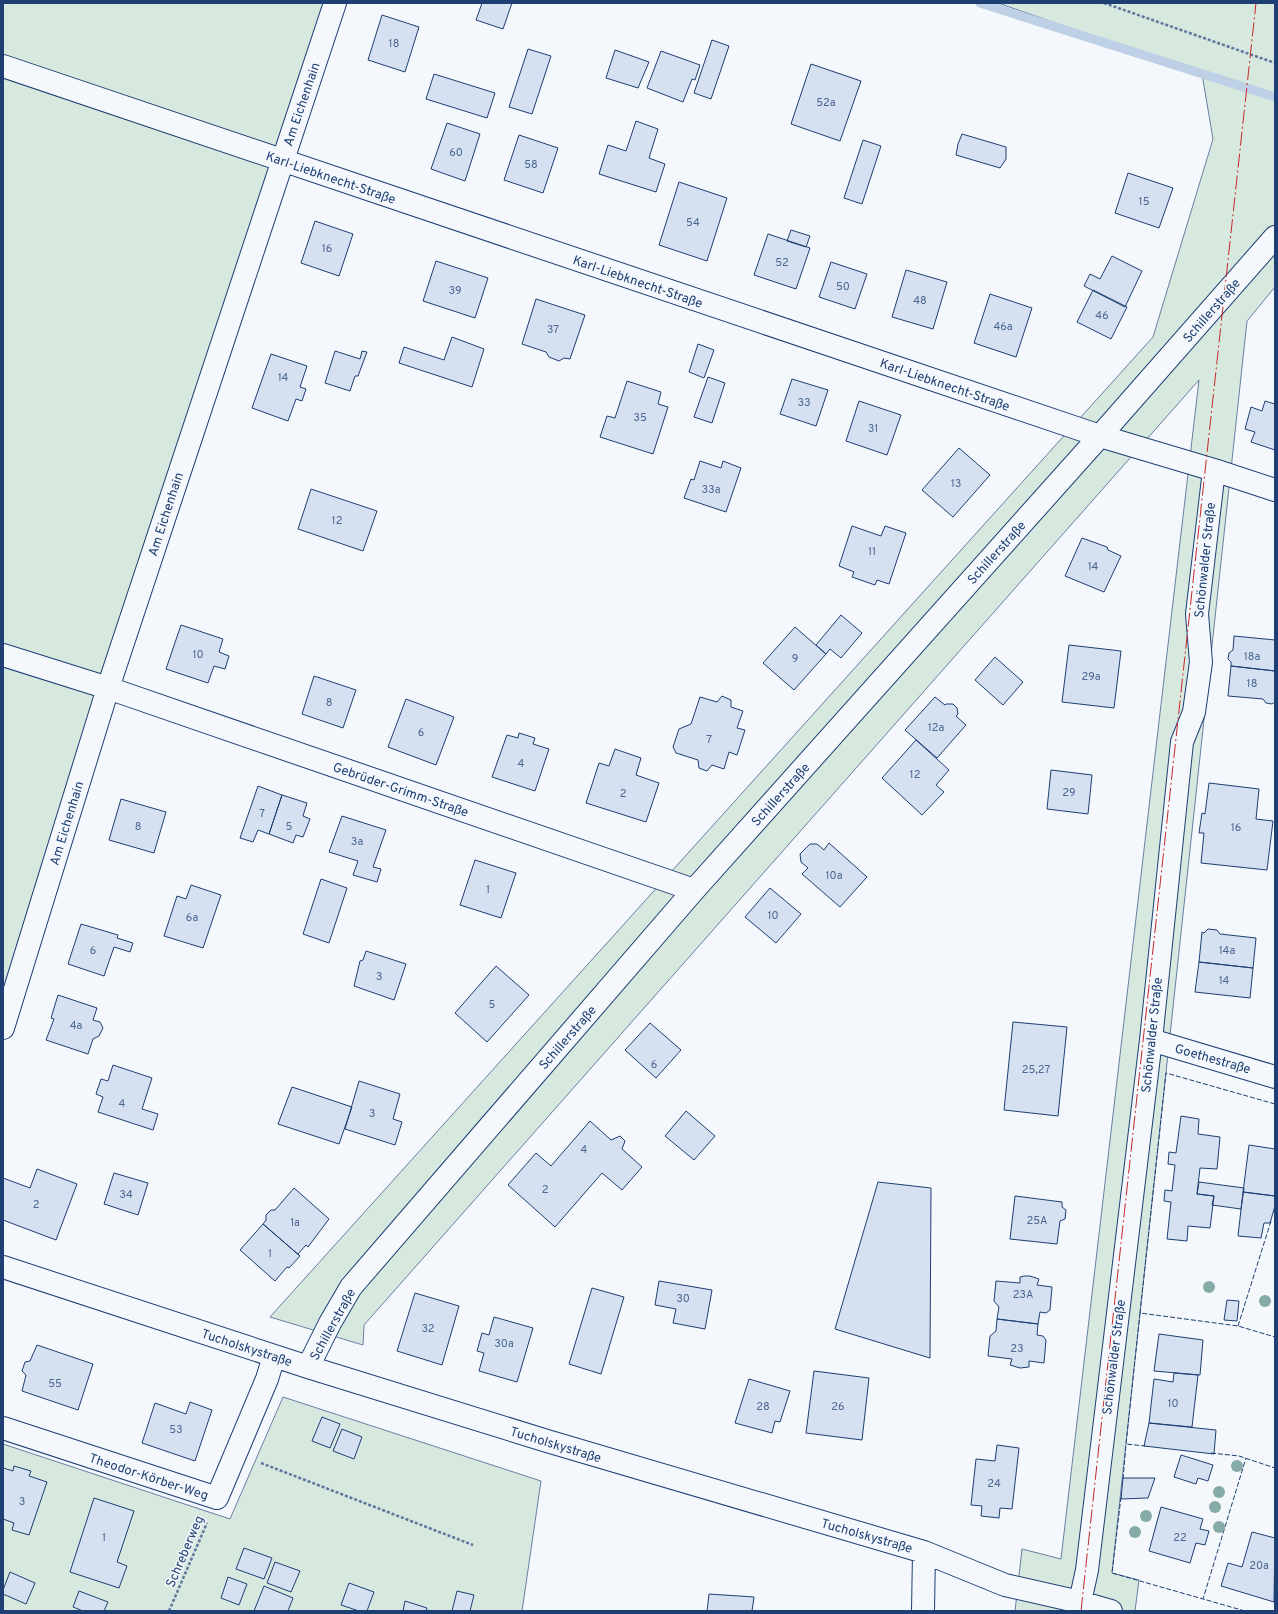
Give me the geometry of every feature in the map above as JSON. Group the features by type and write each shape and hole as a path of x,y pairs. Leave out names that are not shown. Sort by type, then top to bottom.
{"street":[{"name":"Am Eichenhain","path":"3,1028 108,688 335,3"},
{"name":"Karl-Liebknecht-Straße","path":"3,66 1100,436 1275,490"},
{"name":"Schillerstraße","path":"308,1367 330,1323 351,1287 694,890 1100,436 1275,237"},
{"name":"Schönwalder Straße","path":"1080,1602 1087,1570 1151,1040 1182,742 1194,712 1201,662 1197,614 1214,470"},
{"name":"Gebrüder-Grimm-Straße","path":"3,655 108,688 694,890"},
{"name":"Goethestraße","path":"1151,1040 1275,1077"},
{"name":"Tucholskystraße","path":"3,1267 308,1367 547,1442 924,1552 1005,1585 1042,1603 1080,1602 1111,1611"},
{"name":"Theodor-Körber-Weg","path":"3,1428 217,1498 267,1379 274,1356"},
{"path":"923,1611 924,1552"}],"path":[{"path":"1104,3 1275,63"},
{"path":"236,1454 474,1545"},
{"name":"Schreberweg","path":"169,1611 217,1498"}],"shaded area":[{"path":"3,3 331,3 3,1028"},
{"path":"998,3 1275,3 1275,287 1247,321 1112,1573 1139,1580 1135,1611 1015,1611 1022,1549 1061,1559 1199,380 364,1325 363,1345 270,1317 1153,337 1213,139 1202,74"},
{"path":"283,1397 541,1481 522,1611 3,1611 3,1444 230,1519"}],"building":[{"path":"482,3 512,3 503,29 476,20"},
{"path":"382,15 419,27 405,72 368,60"},
{"path":"712,40 729,46 711,99 694,93"},
{"path":"528,49 551,56 532,114 509,107"},
{"path":"615,50 649,62 638,88 606,78"},
{"path":"661,51 700,65 695,80 692,79 683,102 647,88"},
{"path":"811,64 861,81 840,141 791,124"},
{"path":"434,74 495,93 487,118 426,99"},
{"path":"636,121 658,129 649,158 665,164 656,192 599,174 608,145 626,151"},
{"path":"447,123 480,134 465,181 431,169"},
{"path":"962,134 1006,147 1006,159 1000,168 956,155"},
{"path":"519,135 558,148 543,193 504,180"},
{"path":"863,140 881,146 862,204 844,198"},
{"path":"1128,173 1173,188 1159,228 1115,213"},
{"path":"679,182 727,198 707,261 659,245"},
{"path":"315,221 353,234 339,276 301,263"},
{"path":"791,230 810,236 806,247 787,241"},
{"path":"768,234 810,248 796,289 754,275"},
{"path":"1112,256 1142,271 1125,307 1084,286 1090,274 1100,279"},
{"path":"436,261 488,278 475,318 423,301"},
{"path":"831,262 867,274 855,309 819,297"},
{"path":"906,270 947,282 933,329 892,317"},
{"path":"1093,290 1127,307 1111,339 1077,322"},
{"path":"990,294 1032,308 1016,357 974,343"},
{"path":"536,299 585,315 570,359 564,358 559,361 549,357 546,352 522,344"},
{"path":"452,337 484,349 472,387 399,363 404,347 444,360"},
{"path":"698,344 714,350 704,378 689,372"},
{"path":"335,351 360,359 362,351 367,352 358,376 355,376 350,391 325,383"},
{"path":"271,354 307,366 300,387 306,389 302,401 296,399 288,421 252,408"},
{"path":"708,377 725,383 712,423 694,417"},
{"path":"792,379 828,390 816,426 780,414"},
{"path":"627,381 661,392 658,404 668,407 653,454 600,437 607,416 615,418"},
{"path":"859,401 901,415 887,455 846,441"},
{"path":"1265,401 1275,404 1275,450 1251,442 1255,432 1245,429 1251,407 1262,411"},
{"path":"959,448 990,475 953,517 922,490"},
{"path":"700,461 721,468 723,461 741,468 726,512 684,498 691,479 694,480"},
{"path":"311,489 377,511 363,551 298,529"},
{"path":"852,526 881,536 885,526 906,533 889,584 877,580 875,585 852,577 854,572 839,566"},
{"path":"1082,538 1107,547 1108,550 1121,556 1104,592 1065,576"},
{"path":"841,615 862,633 841,658 830,649 826,654 816,645"},
{"path":"181,625 223,639 219,652 229,656 225,669 214,666 208,683 166,669"},
{"path":"795,627 826,654 794,690 763,663"},
{"path":"1234,636 1275,640 1275,671 1231,666 1231,662 1228,659 1229,653 1233,650"},
{"path":"1069,645 1121,651 1114,708 1062,702"},
{"path":"995,657 1023,682 1003,705 975,680"},
{"path":"1231,666 1275,671 1275,702 1272,704 1266,703 1263,699 1228,696"},
{"path":"314,676 356,690 343,728 302,714"},
{"path":"722,696 731,700 731,707 743,711 737,728 745,730 737,755 729,752 724,769 712,765 707,771 699,768 698,760 676,753 673,747 679,729 691,724 700,697 717,702"},
{"path":"935,697 945,705 953,704 957,708 958,714 956,716 966,725 937,758 905,730"},
{"path":"406,699 454,717 436,765 388,747"},
{"path":"519,733 535,738 533,744 549,749 535,791 492,777 507,735 518,738"},
{"path":"916,740 949,770 936,785 944,792 922,815 882,778"},
{"path":"615,749 641,758 636,775 659,783 646,822 586,803 599,763 609,766"},
{"path":"1051,770 1092,775 1088,814 1047,809"},
{"path":"1209,783 1259,789 1256,819 1273,821 1267,870 1201,863 1204,833 1199,833 1202,813 1205,814"},
{"path":"258,786 282,795 269,834 258,830 253,842 240,838"},
{"path":"282,795 307,803 303,816 310,819 303,837 296,835 293,843 269,834"},
{"path":"121,799 166,812 154,853 109,840"},
{"path":"342,816 386,830 373,867 381,869 377,882 353,875 358,861 329,852"},
{"path":"829,843 867,877 840,907 802,874 808,868 801,862 800,854 810,844 817,844 824,850"},
{"path":"475,860 516,873 501,918 460,905"},
{"path":"321,879 347,888 329,943 303,934"},
{"path":"191,885 221,895 203,948 164,936 177,896 186,899"},
{"path":"770,888 801,914 776,943 745,917"},
{"path":"81,924 118,935 117,938 133,943 130,952 114,947 104,976 68,964"},
{"path":"1208,929 1217,930 1220,934 1256,938 1253,968 1199,962 1202,932 1204,933"},
{"path":"366,951 406,964 394,1000 354,986 360,961 363,960"},
{"path":"1199,962 1253,968 1250,998 1195,992"},
{"path":"496,966 529,995 487,1042 455,1013"},
{"path":"58,995 97,1008 93,1020 100,1022 103,1028 99,1036 93,1039 88,1054 46,1040 54,1019 51,1018"},
{"path":"1013,1022 1067,1027 1058,1116 1004,1110"},
{"path":"650,1023 681,1050 656,1078 625,1050"},
{"path":"113,1065 152,1078 142,1109 158,1114 153,1130 98,1112 103,1097 96,1094 101,1079 108,1081"},
{"path":"359,1081 400,1094 393,1119 402,1122 395,1145 345,1129"},
{"path":"292,1087 352,1107 339,1144 278,1124"},
{"path":"686,1111 715,1136 694,1160 665,1136"},
{"path":"1181,1116 1199,1119 1198,1134 1220,1137 1217,1169 1200,1168 1197,1194 1214,1196 1210,1228 1188,1226 1187,1241 1167,1239 1171,1202 1164,1201 1165,1190 1172,1191 1175,1165 1168,1164 1169,1152 1176,1153"},
{"path":"590,1121 611,1140 620,1136 625,1141 622,1149 642,1167 622,1190 602,1173 555,1227 508,1185 536,1153 551,1166"},
{"path":"1249,1145 1275,1149 1275,1196 1243,1192"},
{"path":"37,1169 77,1184 56,1240 3,1220 3,1178 30,1188"},
{"path":"114,1173 148,1183 138,1215 104,1204"},
{"path":"878,1182 931,1188 930,1358 835,1329"},
{"path":"1199,1182 1244,1188 1241,1209 1212,1205 1214,1196 1197,1194"},
{"path":"294,1188 329,1219 308,1247 306,1245 298,1254 300,1256 263,1224 266,1220 266,1215 271,1210 275,1210"},
{"path":"1243,1192 1275,1196 1275,1206 1270,1223 1264,1223 1261,1238 1238,1236"},
{"path":"1015,1196 1062,1202 1062,1207 1066,1210 1065,1219 1060,1221 1057,1244 1010,1239"},
{"path":"263,1224 300,1256 289,1268 287,1267 275,1281 240,1250"},
{"path":"1024,1276 1039,1279 1037,1285 1052,1287 1050,1310 1046,1313 1040,1312 1038,1324 997,1319 999,1307 994,1301 996,1281 1020,1283 1020,1277"},
{"path":"659,1281 712,1290 705,1329 673,1323 676,1309 655,1305"},
{"path":"592,1288 624,1297 601,1374 569,1364"},
{"path":"415,1293 459,1306 442,1365 397,1351"},
{"path":"1227,1300 1239,1301 1237,1321 1224,1320"},
{"path":"494,1317 533,1328 517,1382 479,1371 484,1353 477,1351 482,1333 489,1335"},
{"path":"997,1319 1038,1324 1037,1335 1043,1336 1046,1340 1044,1363 1029,1361 1029,1367 1020,1368 1010,1365 1012,1359 988,1356 990,1336 996,1331"},
{"path":"1159,1334 1203,1340 1200,1375 1154,1371"},
{"path":"37,1345 93,1364 78,1410 22,1391 26,1375 22,1371 25,1362 30,1361"},
{"path":"814,1371 869,1378 862,1440 806,1433"},
{"path":"1174,1373 1198,1375 1192,1427 1149,1423 1154,1379 1173,1382"},
{"path":"749,1379 790,1391 780,1422 775,1421 772,1433 735,1423"},
{"path":"190,1402 212,1410 195,1461 142,1443 155,1403 186,1414"},
{"path":"322,1417 340,1424 330,1448 312,1441"},
{"path":"1149,1423 1216,1430 1214,1454 1144,1446"},
{"path":"342,1429 362,1437 354,1459 333,1451"},
{"path":"997,1445 1019,1448 1012,1509 1000,1508 999,1518 981,1516 982,1506 971,1505 976,1459 995,1461"},
{"path":"1181,1455 1213,1465 1208,1481 1198,1478 1196,1484 1174,1477"},
{"path":"14,1466 31,1471 29,1476 47,1482 29,1535 12,1530 14,1523 3,1519 3,1468 13,1471"},
{"path":"1123,1478 1155,1478 1148,1498 1121,1499"},
{"path":"94,1498 134,1511 117,1562 127,1566 119,1588 70,1572"},
{"path":"1161,1507 1203,1519 1200,1529 1209,1531 1205,1545 1196,1543 1190,1563 1149,1551"},
{"path":"1252,1532 1275,1538 1274,1602 1221,1586 1228,1563 1242,1567"},
{"path":"244,1548 272,1558 264,1579 236,1569"},
{"path":"275,1562 300,1571 291,1592 267,1583"},
{"path":"10,1572 35,1583 26,1604 3,1594 3,1590"},
{"path":"228,1577 247,1584 239,1605 221,1598"},
{"path":"349,1583 374,1592 367,1611 359,1611 341,1605"},
{"path":"264,1586 293,1598 288,1611 254,1611"},
{"path":"79,1591 108,1602 104,1611 83,1611 73,1607"},
{"path":"457,1591 474,1595 470,1611 452,1611"},
{"path":"709,1594 754,1597 752,1611 707,1611"},
{"path":"405,1601 427,1608 426,1611 403,1611"}],"waterway":[{"path":"980,3 1275,97"}],"fence":[{"path":"1275,1104 1166,1073 1140,1313 1238,1326 1275,1337"},
{"path":"1238,1326 1271,1221"},
{"path":"1140,1313 1126,1444 1145,1446"},
{"path":"1123,1479 1126,1444"},
{"path":"1211,1453 1239,1456 1275,1468"},
{"path":"1245,1611 1203,1599 1246,1458"},
{"path":"1121,1497 1112,1573 1203,1599"}],"power":[{"path":"1081,1611 1256,3"}]}
